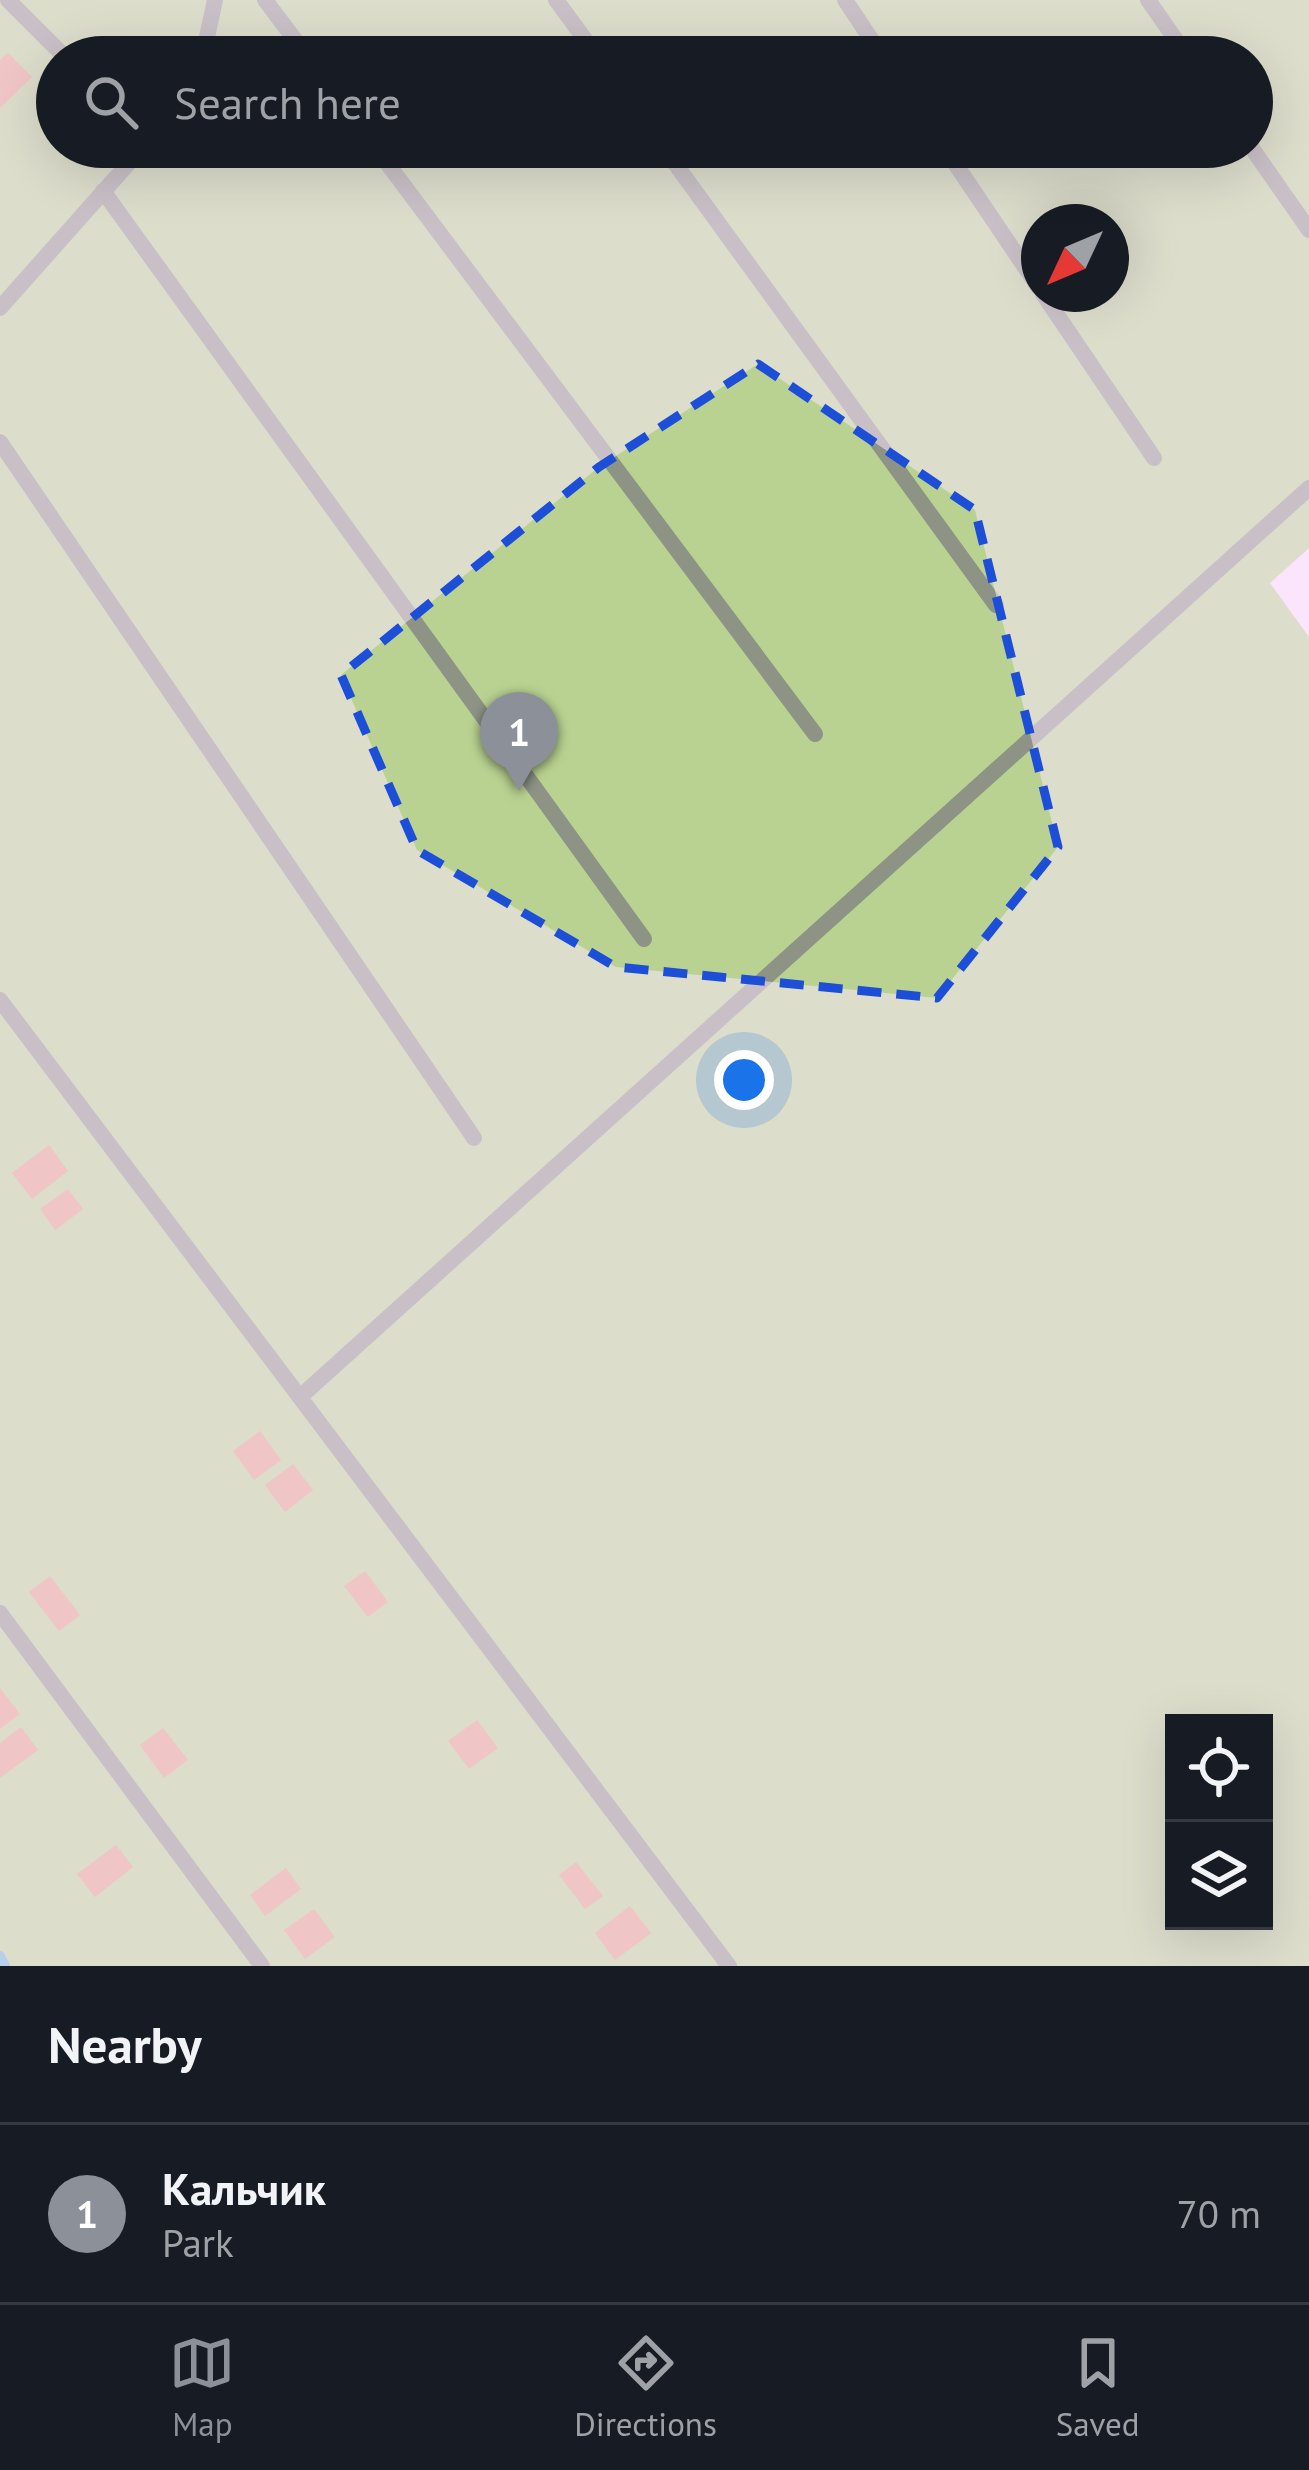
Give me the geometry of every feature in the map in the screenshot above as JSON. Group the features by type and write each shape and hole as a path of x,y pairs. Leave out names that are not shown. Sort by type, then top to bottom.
{"lane":[{"path":"8,0 44,36"},
{"path":"207,36 215,0"},
{"path":"266,0 293,36"},
{"path":"556,0 583,36"},
{"path":"845,0 869,36"},
{"path":"1148,0 1173,36"},
{"path":"0,308 124,168"},
{"path":"392,168 815,734"},
{"path":"678,168 996,605"},
{"path":"958,168 1021,261"},
{"path":"1266,168 1309,230"},
{"path":"104,191 644,939"},
{"path":"1055,312 1154,458"},
{"path":"0,442 474,1138"},
{"path":"300,1397 1309,488"},
{"path":"0,1000 729,1966"},
{"path":"0,1613 262,1966"}],"highlighted area":[{"path":"758,364 975,510 1058,847 937,998 616,967 417,850 341,675 599,467"}],"green space":[{"path":"0,0 1309,0 1309,548 1270,583 1309,637 1309,1966 0,1966"}],"building":[{"path":"8,53 32,77 0,108 0,60"},
{"path":"49,1145 68,1171 32,1199 12,1173"},
{"path":"68,1189 83,1209 55,1230 40,1209"},
{"path":"260,1431 281,1460 254,1480 233,1451"},
{"path":"293,1464 313,1490 285,1512 265,1485"},
{"path":"365,1571 388,1602 368,1617 344,1586"},
{"path":"50,1576 80,1615 59,1631 29,1592"},
{"path":"0,1688 20,1714 0,1729"},
{"path":"477,1720 498,1748 469,1769 448,1741"},
{"path":"21,1727 38,1750 0,1778 0,1743"},
{"path":"163,1728 188,1760 164,1778 140,1745"},
{"path":"116,1845 133,1867 95,1897 77,1874"},
{"path":"576,1862 603,1896 585,1909 559,1875"},
{"path":"286,1868 301,1889 265,1916 250,1895"},
{"path":"630,1906 651,1933 615,1960 595,1933"},
{"path":"314,1909 335,1937 305,1959 284,1930"}],"waterway":[{"path":"0,1956 5,1966"}],"place":[{"name":"Кальчик","path":"519,791"}]}
